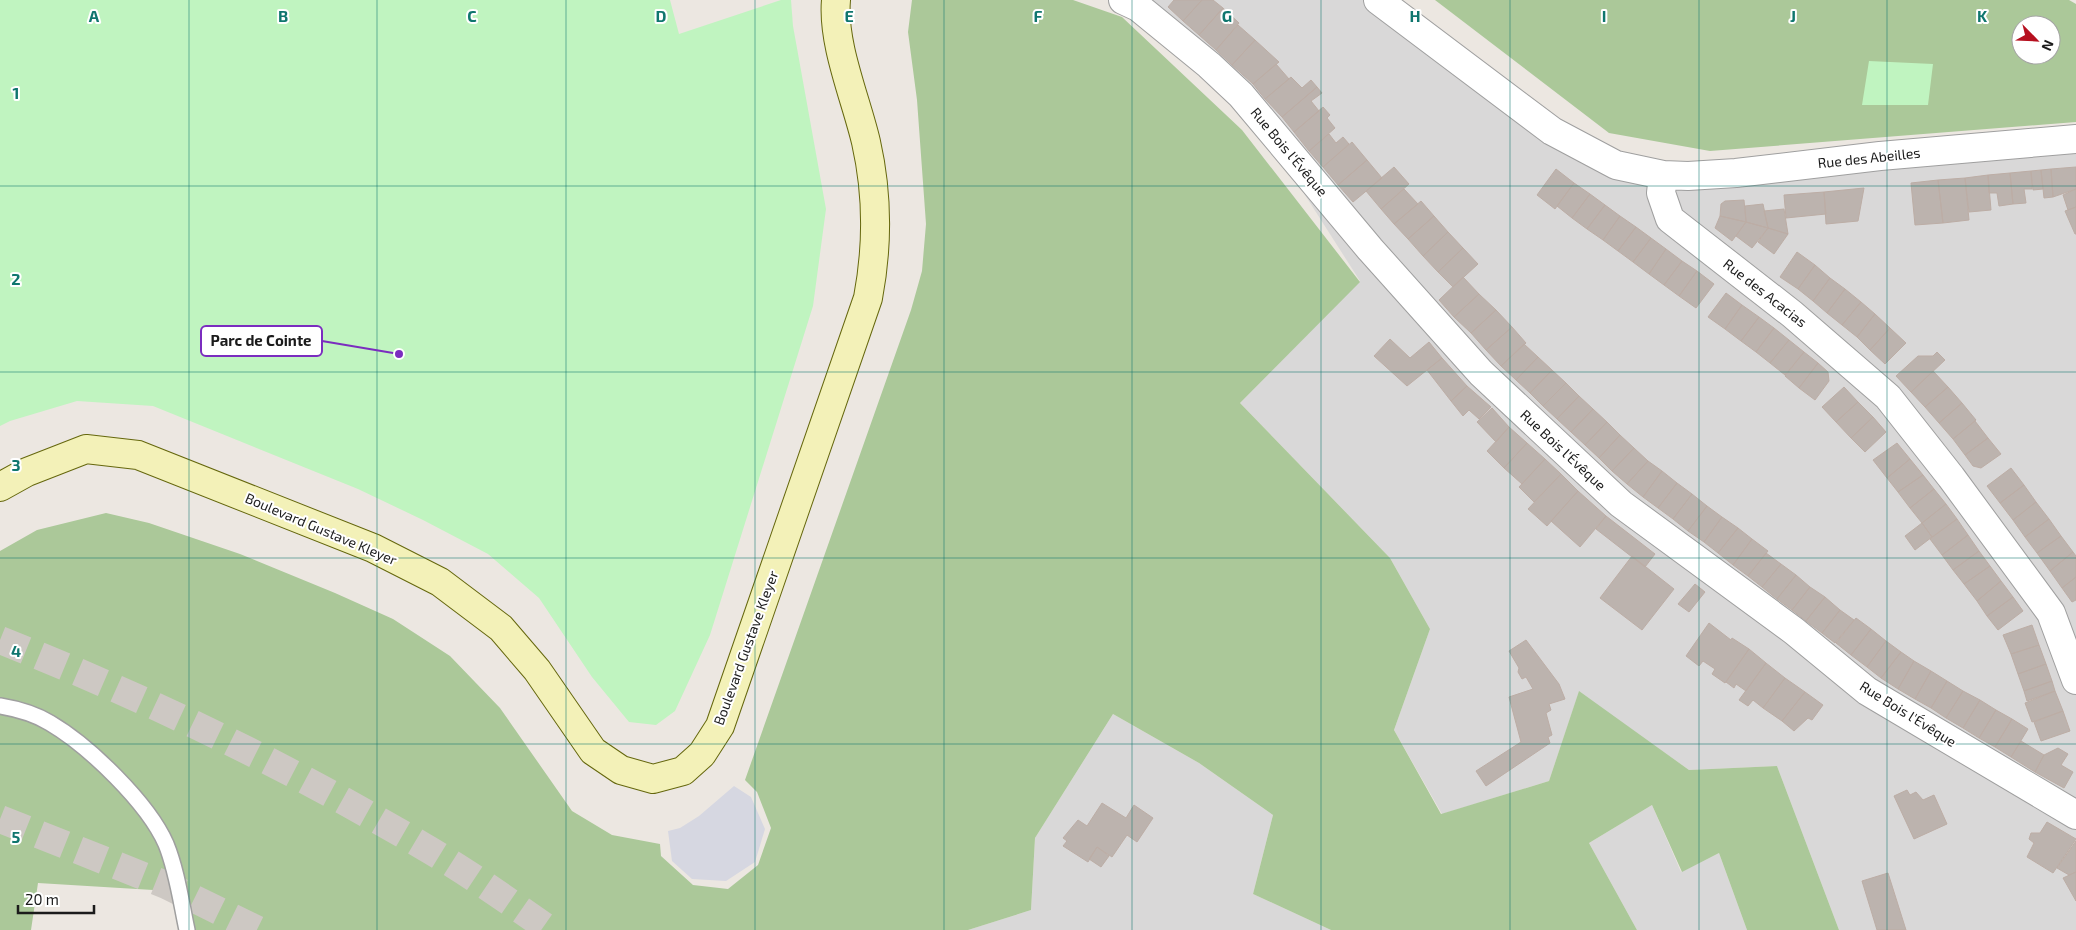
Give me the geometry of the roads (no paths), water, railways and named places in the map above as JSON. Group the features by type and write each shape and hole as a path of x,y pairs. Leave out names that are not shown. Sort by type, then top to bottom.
{"street":[{"name":"Boulevard Gustave Kleyer","path":"0,487 27,472 86,449 138,455 373,548 440,582 501,628 537,670 593,751 621,770 653,779 683,771 702,754 720,726 868,298 875,258 876,212 866,143 841,47 836,0"},
{"path":"1378,0 1552,130 1616,165 1663,175"},
{"name":"Rue Bois l'Évêque","path":"1135,2 1241,95 1364,241 1481,373 1622,504 1794,631 1867,691 2076,815"},
{"name":"Rue des Abeilles","path":"1663,175 1688,176 1736,173 1890,156 2076,139"},
{"name":"Rue des Acacias","path":"1663,175 1662,193 1670,219 1792,314 1888,397 1952,477 2052,613 2076,680"}],"lane":[{"path":"0,706 29,713 50,723 77,742 124,786 151,819 161,836 176,876 187,930"}],"tunnel":[{"path":"0,640 162,709 319,787 438,855 487,886 550,930"},
{"path":"0,819 166,885 258,930"}],"place":[{"name":"Parc de Cointe","path":"399,354"}]}
